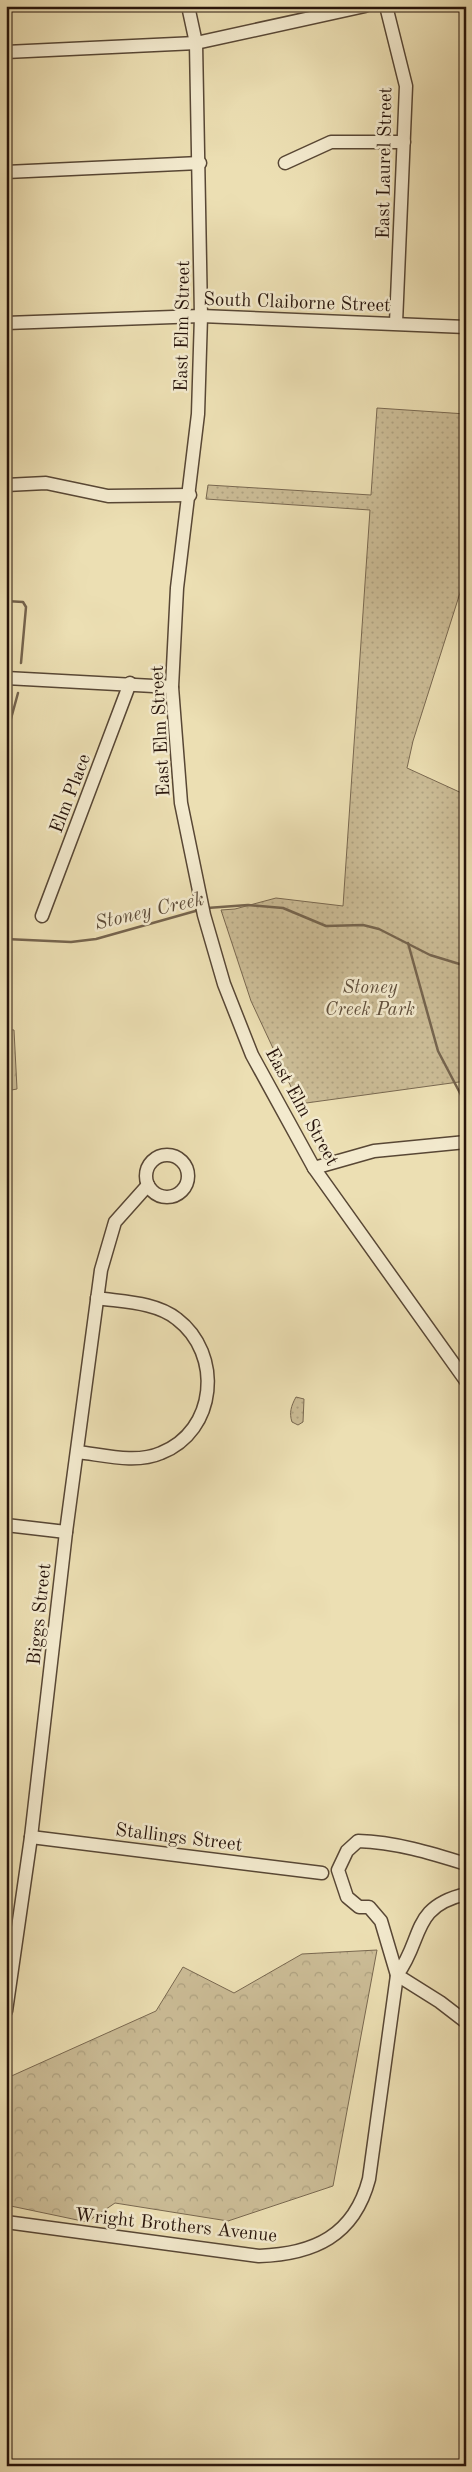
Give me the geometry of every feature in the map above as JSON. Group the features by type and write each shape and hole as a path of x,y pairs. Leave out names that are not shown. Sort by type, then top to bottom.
{"street":[{"name":"East Elm Street","path":"188,6 196,43 200,163 201,316 198,414 190,495 177,588 172,687 181,804 204,915 224,984 252,1055 314,1168 466,1381"},
{"path":"6,52 196,43 365,6"},
{"name":"East Laurel Street","path":"386,6 406,86 396,323"},
{"path":"285,163 331,142 404,142"},
{"path":"6,172 200,163"},
{"name":"South Claiborne Street","path":"6,323 201,316 466,327"},
{"path":"6,485 46,483 108,496 190,495"},
{"path":"6,678 172,687"},
{"name":"Elm Place","path":"42,916 130,684"},
{"path":"314,1168 374,1151 466,1142"},
{"name":"Biggs Street","path":"6,2011 31,1837 66,1532 101,1270 115,1222 148,1186"},
{"path":"78,1452 137,1458 161,1454 180,1442 196,1426 205,1405 209,1384 206,1360 195,1337 177,1318 155,1307 97,1298"},
{"path":"6,1525 66,1532"},
{"name":"Stallings Street","path":"31,1837 322,1873"},
{"path":"466,1864 392,1844 358,1841 347,1851 338,1870 347,1897 359,1907 369,1907 381,1921 397,1975 440,2002 466,2022"},
{"path":"397,1975 406,1963 418,1928 427,1914 444,1901 466,1894"},
{"name":"Wright Brothers Avenue","path":"6,2222 259,2256 285,2255 307,2250 330,2238 345,2226 364,2195 368,2179 397,1975"}],"green space":[{"name":"Stoney Creek Park","path":"377,408 466,414 466,574 413,741 407,768 466,795 466,1081 299,1104 251,1001 221,910 235,909 276,898 343,906 370,510 206,499 208,485 371,495"},
{"path":"6,1029 14,1030 17,1089 6,1091"},
{"path":"296,1397 304,1399 303,1422 298,1425 292,1422 291,1416 292,1406"},
{"path":"377,1950 333,2186 228,2221 115,2203 87,2222 6,2205 7,2078 156,2011 183,1967 234,1993 302,1954"}],"waterway":[{"path":"6,601 23,602 26,607 21,663"},
{"path":"6,737 18,693"},
{"name":"Stoney Creek","path":"207,908 248,905 283,908 326,926 363,925 379,929 430,955 466,966"},
{"name":"Stoney Creek","path":"6,939 71,942 96,939 199,910"},
{"path":"408,943 438,1051 461,1095 466,1124"}]}
